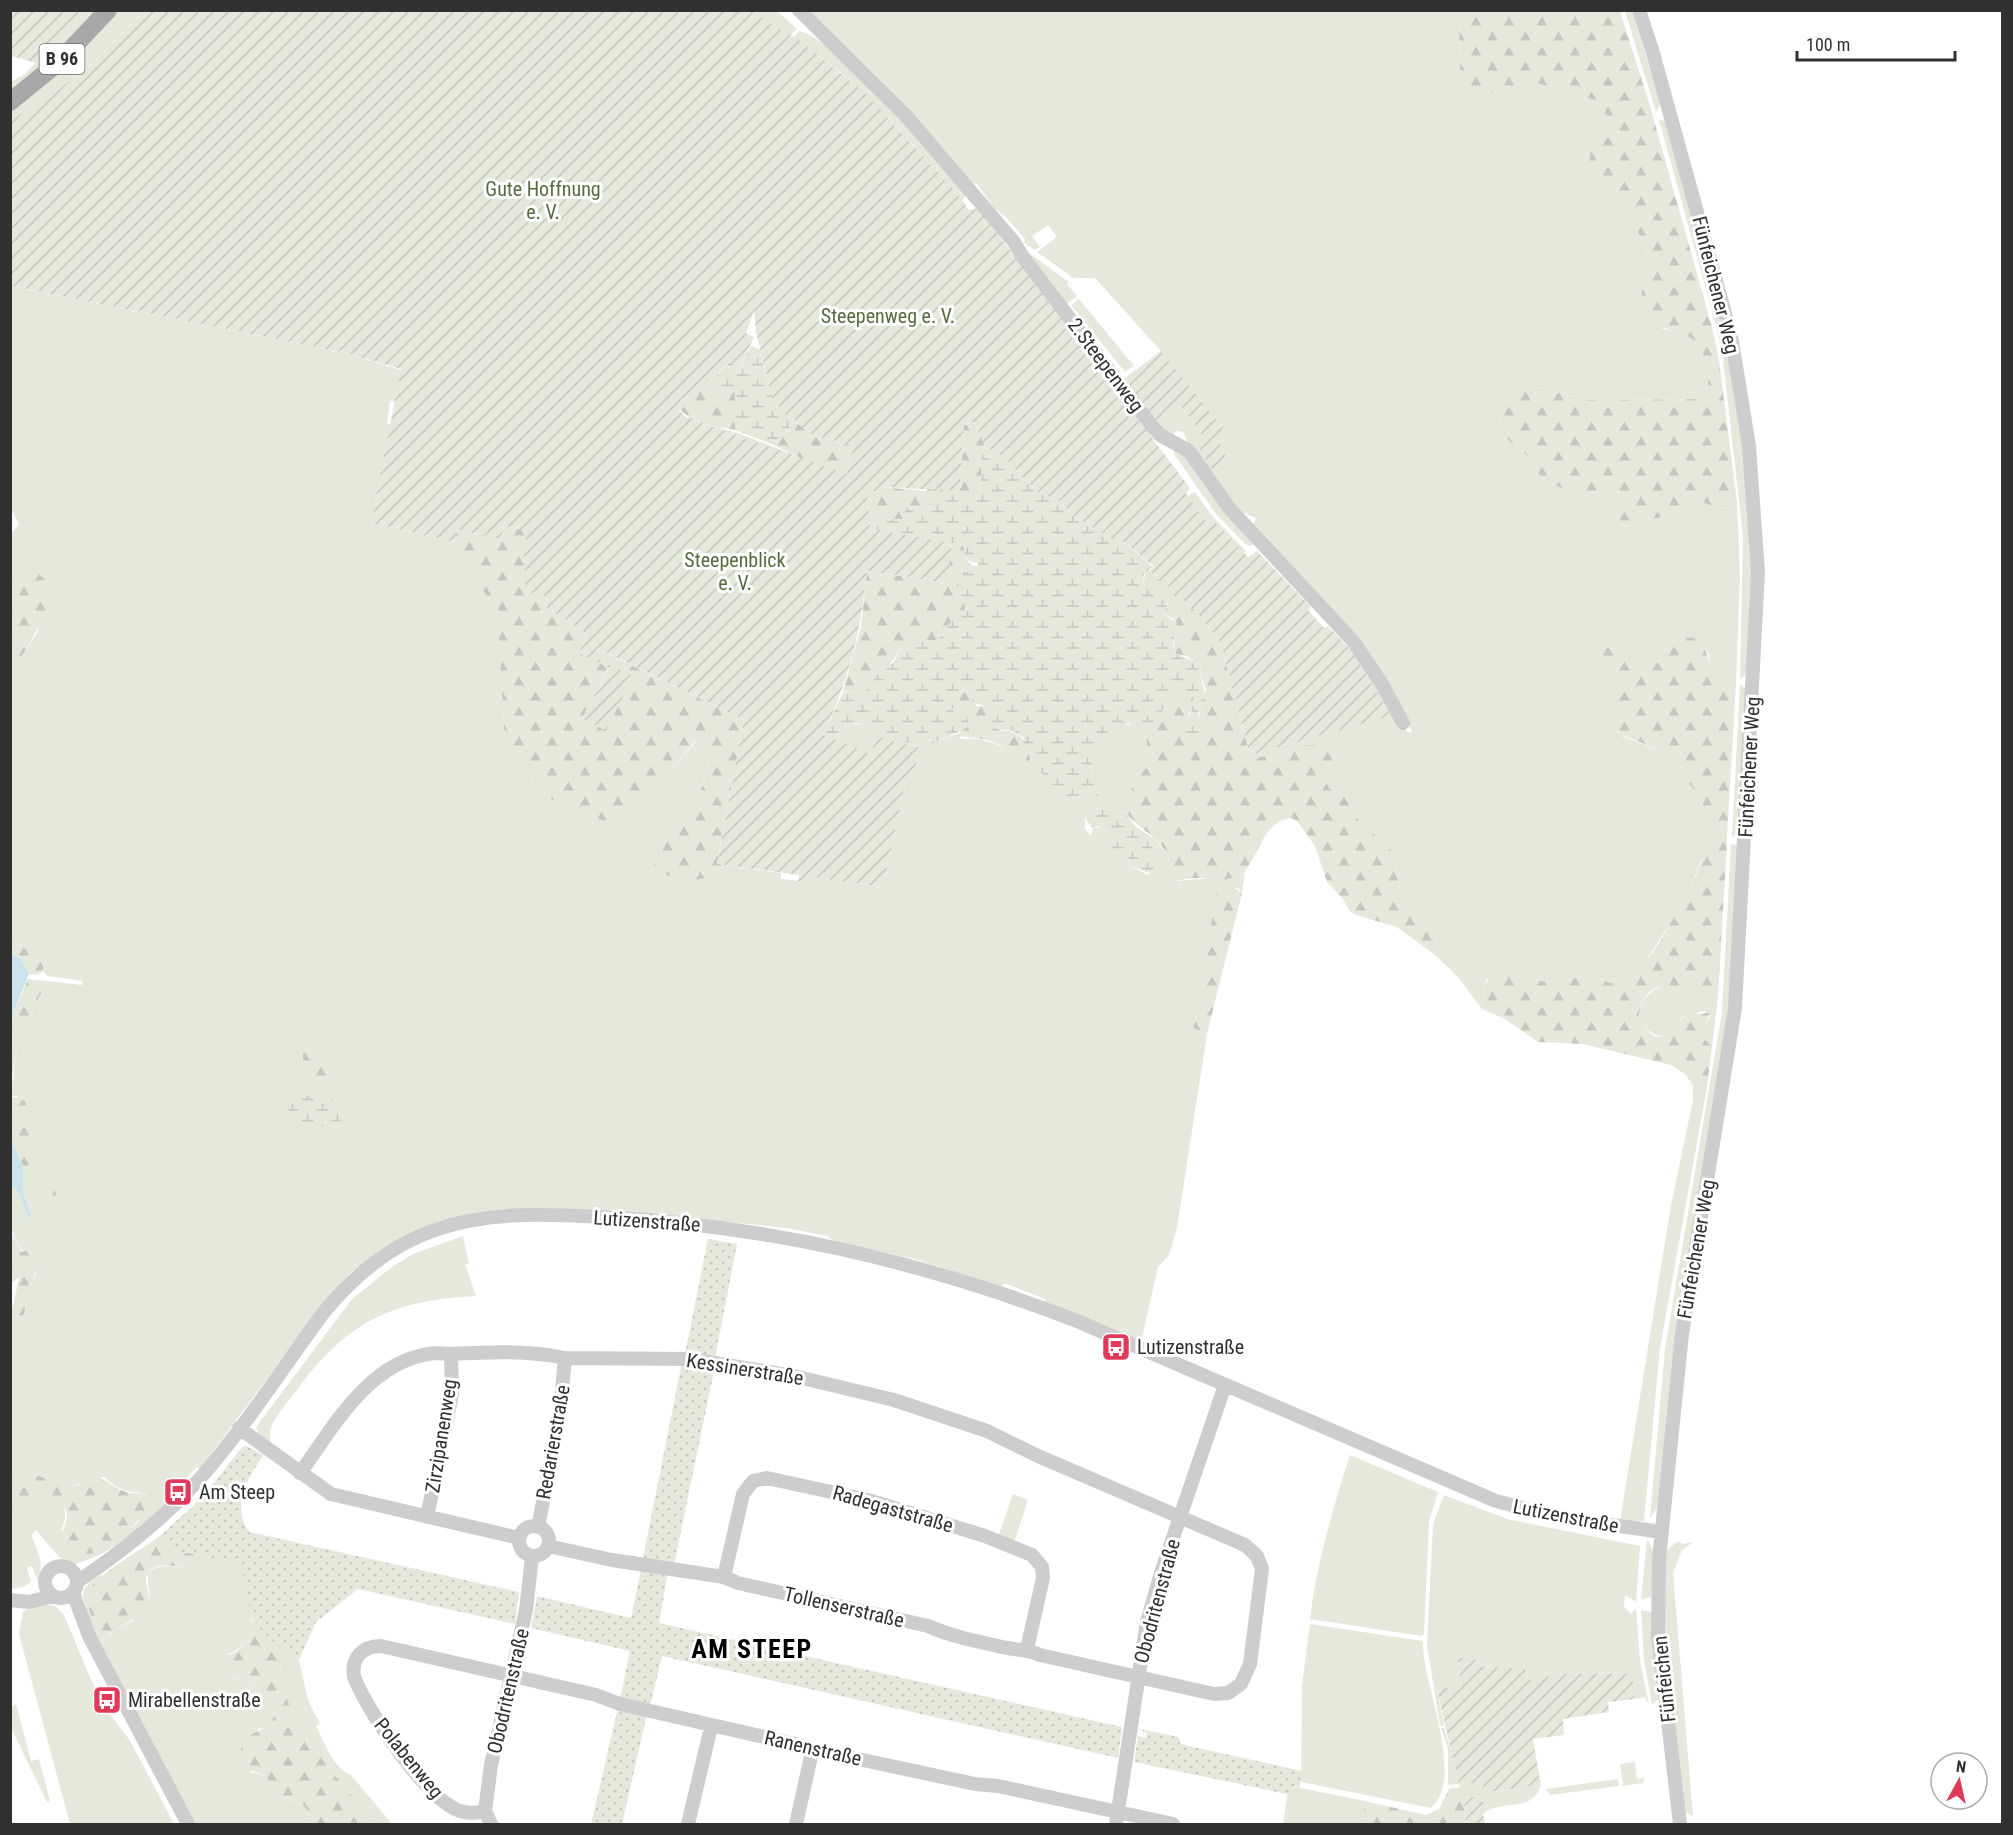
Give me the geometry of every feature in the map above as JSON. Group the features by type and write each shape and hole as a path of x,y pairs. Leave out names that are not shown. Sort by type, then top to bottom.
{"main road":[{"name":"B 96","path":"10,102 59,62 108,10"}],"street":[{"name":"2.Steepenweg","path":"799,10 908,118 1014,242 1023,257 1160,435 1189,451 1230,509 1353,641 1403,723"},
{"name":"Fünfeichener Weg","path":"1639,10 1731,335 1749,446 1758,572 1736,1008 1682,1334 1662,1532"},
{"name":"Lutizenstraße","path":"188,1824 63,1587 101,1566 178,1501 204,1474 324,1312 367,1268 388,1252 435,1230 487,1218 514,1216 669,1221 782,1236 877,1255 960,1279 1042,1307 1496,1501 1563,1518 1662,1532"},
{"name":"Kessinerstraße","path":"300,1473 350,1405 373,1381 416,1357 428,1353 451,1354 473,1351 549,1354 565,1358 690,1359 794,1376 894,1400 987,1431 1008,1443 1245,1545 1260,1562 1262,1576 1248,1672 1234,1689 1220,1695 1137,1677"},
{"name":"Zirzipanenweg","path":"427,1517 452,1394 451,1354"},
{"name":"Redarierstraße","path":"538,1527 559,1420 565,1358"},
{"name":"Obodritenstraße","path":"1117,1818 1137,1677 1153,1599 1225,1385"},
{"path":"239,1428 331,1494 519,1538"},
{"name":"Radegaststraße","path":"724,1577 743,1494 753,1481 767,1478 868,1500 985,1536 1036,1558 1042,1567 1043,1578 1027,1649"},
{"path":"538,1527 546,1532 548,1546 544,1553 532,1557 520,1548 519,1538 524,1530 538,1527"},
{"name":"Fünfeichen","path":"1662,1532 1658,1636 1680,1824"},
{"name":"Tollenserstraße","path":"548,1546 612,1560 724,1577 738,1583 928,1626 946,1634 1027,1649 1040,1655 1137,1677"},
{"name":"Obodritenstraße","path":"488,1818 491,1765 527,1603 532,1557"},
{"name":"Polabenweg","path":"488,1818 457,1810 445,1803 430,1787 391,1742 371,1710 357,1683 354,1665 362,1651 369,1647 381,1646 512,1675"},
{"name":"Ranenstraße","path":"512,1675 597,1695 620,1704 711,1727 799,1745 812,1752 826,1752 1117,1818 1173,1824"},
{"path":"688,1824 711,1727"},
{"path":"796,1824 812,1752"}],"green space":[{"path":"10,11 87,11 36,63 11,56"},
{"path":"87,11 97,11 54,57 11,94 11,82 25,74"},
{"path":"118,11 142,11 97,59 56,92 11,121 11,110"},
{"path":"142,11 752,11 809,47 867,95 963,200 968,210 978,208 1190,488 1186,493 1209,527 1216,523 1248,557 1257,551 1311,607 1308,610 1324,628 1328,626 1351,650 1391,716 1250,755 1221,644 1198,613 1150,571 1153,566 1119,538 1116,541 1070,514 1062,502 1037,492 1002,456 985,447 975,422 964,425 960,491 881,487 880,492 867,490 870,525 873,529 952,543 947,583 867,571 861,615 847,674 823,735 871,754 875,736 920,747 915,771 906,780 883,887 810,877 808,882 798,881 799,875 717,864 744,720 597,648 594,657 633,676 606,731 582,718 609,668 579,653 587,634 545,606 547,597 526,591 524,552 527,531 504,526 501,539 457,530 455,542 371,523 401,369 341,352 11,286 10,121 56,92 97,59","holes":["754,311 756,332 772,397 784,413 815,436 853,446 847,474 705,424 685,416 679,410 680,400 701,390 729,362 739,369 754,337 746,333"]},
{"path":"752,11 777,11 797,29 790,36"},
{"path":"807,11 1459,11 1460,70 1504,96 1537,83 1595,100 1614,125 1611,134 1591,150 1597,183 1620,203 1648,249 1641,298 1663,329 1688,335 1699,344 1705,358 1707,388 1702,399 1589,400 1525,384 1505,388 1499,403 1502,435 1535,462 1540,477 1571,492 1606,496 1614,500 1616,514 1624,526 1681,512 1696,501 1725,509 1737,503 1740,576 1736,684 1719,678 1713,669 1708,653 1674,637 1659,662 1641,669 1630,654 1595,644 1598,658 1610,659 1617,675 1613,691 1622,707 1619,717 1623,737 1668,753 1678,761 1686,780 1701,796 1709,830 1714,835 1727,837 1727,842 1721,842 1701,860 1692,885 1683,893 1674,918 1642,966 1620,981 1609,983 1593,974 1555,982 1539,981 1527,977 1486,979 1482,1009 1458,977 1435,955 1437,936 1430,930 1426,914 1401,895 1393,852 1358,819 1346,797 1330,789 1326,782 1334,753 1304,745 1257,758 1250,755 1390,716 1353,654 1356,652 1401,727 1410,733 1412,731 1384,682 1252,527 1256,518 1233,508 1191,449 1183,432 1177,431 1173,435 1153,423 1181,406 1208,443 1213,471 1228,461 1219,442 1227,434 1161,351 1095,278 1073,278 1037,252 1057,237 1048,225 1032,236 1040,247 1035,250 1024,243 1025,239 1006,217 994,208 977,184 971,183"},
{"path":"1459,11 1620,11 1650,106 1712,327 1719,360 1737,503 1725,509 1696,501 1681,512 1624,526 1616,514 1614,500 1606,496 1571,492 1540,477 1535,462 1502,435 1499,403 1505,388 1525,384 1589,400 1702,399 1707,388 1708,374 1704,356 1693,340 1686,335 1646,320 1641,298 1648,249 1620,203 1597,183 1588,169 1591,150 1611,134 1614,125 1595,100 1537,83 1504,96 1472,88 1460,70"},
{"path":"1625,11 1632,11 1661,104 1656,112"},
{"path":"799,31 816,39 837,55 886,102 967,194 963,200 862,92 817,54 793,38"},
{"path":"1659,120 1667,121 1726,335 1744,447 1752,572 1748,675 1740,678 1743,536 1723,359"},
{"path":"1029,253 1069,282 1067,284 1077,296 1064,306"},
{"path":"10,286 341,352 401,370 395,402 390,401 387,424 391,424 371,523 455,542 453,548 491,602 498,618 504,728 510,761 525,772 551,799 661,782 697,740 710,742 707,770 692,811 681,827 654,850 722,869 723,865 781,873 781,879 808,882 809,877 883,887 906,780 915,771 920,747 906,743 927,737 932,743 959,733 961,739 988,741 996,744 1025,765 1031,760 1067,800 1081,797 1098,806 1097,813 1085,818 1085,829 1091,836 1093,828 1102,827 1128,857 1130,866 1148,875 1155,867 1150,853 1151,846 1156,840 1167,854 1175,881 1240,876 1245,871 1242,893 1238,888 1216,890 1202,990 1193,1028 1207,1034 1177,1228 1169,1255 1158,1267 1141,1342 1044,1303 1045,1299 1004,1283 1002,1287 915,1259 834,1241 827,1236 786,1228 627,1212 513,1210 386,1247 350,1273 321,1306 200,1469 197,1467 170,1495 173,1499 115,1546 75,1564 59,1557 36,1530 31,1535 40,1558 40,1575 37,1580 32,1566 27,1568 31,1582 23,1587 13,1589 10,1587 11,1528 13,1532 20,1529 19,1515 23,1503 40,1498 56,1500 65,1511 61,1530 91,1554 139,1522 147,1493 124,1490 104,1477 72,1486 22,1471 11,1464 11,1329 24,1314 30,1287 38,1268 20,1248 12,1231 11,1222 11,1185 19,1193 28,1217 32,1216 23,1192 23,1166 29,1166 17,1096 11,1096 16,1052 34,1006 48,981 82,985 83,981 47,976 43,971 44,962 13,940 11,933 11,673 38,631 28,570 11,573 11,534 19,524 10,508"},
{"path":"1079,299 1134,366 1125,372 1071,305"},
{"path":"751,346 760,349 775,398 794,421 780,439 771,444 735,430 735,393 727,388 701,390 730,362 739,369"},
{"path":"1161,351 1228,434 1219,442 1228,461 1213,471 1199,448 1207,442 1181,406 1153,423 1121,381"},
{"path":"727,388 735,393 735,430 705,424 690,418 678,408 680,400 701,390"},
{"path":"794,421 815,436 853,446 847,464 840,467 821,465 771,444 780,439"},
{"path":"976,422 985,447 981,461 979,497 975,504 963,504 957,500 955,490 960,490 964,425"},
{"path":"705,424 746,436 816,463 845,465 850,459 847,475 793,456"},
{"path":"1176,444 1256,542 1251,546 1245,544 1216,514 1174,454 1173,448"},
{"path":"985,447 1002,456 1037,492 1062,502 1070,514 1116,541 1119,538 1153,567 1144,574 1143,584 1159,588 1169,598 1164,614 1177,623 1173,645 1176,654 1201,664 1200,673 1206,699 1198,715 1203,730 1198,734 1196,742 1191,743 1186,739 1193,698 1191,693 1184,691 1166,701 1160,718 1147,726 1128,723 1116,736 1103,737 1093,756 1092,777 1105,806 1113,814 1125,811 1135,826 1156,840 1149,853 1157,872 1155,875 1130,866 1128,857 1113,850 1106,830 1098,826 1093,828 1085,818 1089,813 1097,813 1098,806 1081,797 1067,800 1033,764 1028,753 1023,752 1024,738 1013,731 995,729 991,719 991,709 988,706 972,703 969,691 963,690 959,704 952,709 958,716 963,714 967,716 969,724 967,728 931,744 931,740 927,738 906,743 876,737 874,740 866,728 858,723 853,723 846,730 839,731 834,740 823,735 843,692 864,693 884,666 893,663 903,645 911,640 938,640 950,623 965,611 964,601 955,599 954,593 960,576 970,571 973,566 978,566 978,563 966,560 962,541 952,543 873,529 870,526 877,520 902,519 906,507 929,508 933,498 941,489 955,490 957,500 963,504 975,504 979,497 981,461"},
{"path":"881,487 926,491 927,488 941,489 929,508 907,507 902,519 877,520 870,526 867,490 880,492"},
{"path":"1195,492 1213,517 1245,550 1245,555 1209,527 1187,496"},
{"path":"504,526 528,531 524,552 547,597 545,606 587,634 579,653 609,667 582,719 632,676 593,657 596,648 744,720 717,863 723,865 719,873 702,879 686,880 671,877 655,868 654,850 681,827 696,803 707,770 709,742 696,740 661,782 605,821 564,807 551,799 525,772 509,760 504,728 498,618 491,602 453,548 457,530 501,539"},
{"path":"962,541 966,560 973,566 960,599 964,600 966,606 963,615 950,623 938,640 903,645 895,658 864,693 843,692 861,626 867,571 946,583 952,543"},
{"path":"28,570 42,576 47,587 47,601 35,634 11,673 11,573"},
{"path":"1146,571 1150,571 1198,613 1221,644 1250,755 1257,758 1304,745 1330,745 1334,753 1326,782 1330,789 1346,797 1358,819 1393,852 1401,895 1427,914 1430,930 1437,936 1435,955 1397,927 1356,915 1350,911 1343,899 1327,882 1315,846 1297,821 1291,818 1281,820 1273,826 1240,876 1214,882 1200,878 1175,881 1164,849 1125,811 1132,788 1147,765 1147,726 1160,718 1166,701 1183,691 1191,692 1193,704 1188,715 1198,721 1206,690 1200,673 1201,667 1187,656 1176,654 1174,619 1164,614 1169,599 1159,588 1143,584"},
{"path":"1674,637 1699,638 1716,673 1728,682 1736,684 1727,837 1714,835 1709,830 1701,796 1686,781 1678,761 1668,753 1616,733 1614,723 1622,707 1613,691 1617,675 1610,659 1598,658 1592,653 1595,644 1630,654 1641,669 1659,662"},
{"path":"1740,685 1748,689 1739,835 1732,837"},
{"path":"963,690 969,691 976,706 989,706 991,719 1001,731 1013,732 1024,740 1030,751 1029,764 1025,765 1000,745 988,740 959,736 963,714 958,716 952,709 959,704 959,694"},
{"path":"1134,722 1147,726 1147,765 1132,788 1125,811 1113,814 1094,788 1091,767 1093,756 1103,737 1116,736 1121,728"},
{"path":"853,723 867,726 874,740 871,754 834,740 839,731 846,730"},
{"path":"1721,842 1727,842 1718,997 1682,988 1659,988 1650,992 1643,1001 1639,1016 1646,1029 1659,1037 1671,1030 1688,1014 1709,1013 1703,1037 1712,1047 1707,1087 1700,1088 1693,1085 1685,1074 1671,1065 1583,1044 1538,1042 1505,1019 1482,1009 1489,978 1500,973 1520,970 1525,972 1527,977 1539,981 1555,982 1593,974 1609,983 1630,974 1647,959 1661,939 1675,916 1681,896 1693,883 1705,854"},
{"path":"1731,844 1739,846 1730,1012 1659,1505 1650,1518 1665,1349 1722,1012"},
{"path":"1231,886 1242,893 1207,1034 1193,1028 1202,990 1216,890"},
{"path":"10,933 22,947 40,954 44,962 43,971 38,975 29,974 21,959 11,952"},
{"path":"28,979 48,981 34,1006 16,1052 11,1084 11,1018"},
{"path":"1664,986 1680,987 1718,997 1712,1047 1703,1037 1704,1027 1710,1017 1704,1011 1683,1016 1668,1035 1654,1034 1644,1026 1639,1017 1644,1001 1654,991"},
{"path":"303,1053 341,1077 316,1087 307,1084 303,1077"},
{"path":"1693,1085 1707,1087 1660,1348 1644,1521 1620,1521 1671,1205 1693,1100"},
{"path":"293,1093 332,1099 341,1107 341,1120 331,1128 299,1122 287,1108 288,1096"},
{"path":"11,1096 25,1101 29,1116 33,1134 33,1150 29,1166 23,1166 11,1139"},
{"path":"50,1177 56,1195 56,1209 54,1214 43,1217 48,1197 44,1184"},
{"path":"11,1233 22,1252 36,1247 42,1255 30,1287 24,1314 11,1329 11,1315 19,1278 11,1283"},
{"path":"463,1236 469,1264 465,1264 476,1296 422,1302 399,1308 358,1328 320,1361 283,1408 271,1428 271,1443 259,1434 256,1427 352,1299 392,1267 413,1254"},
{"path":"708,1239 737,1244 715,1358 685,1354"},
{"path":"682,1362 715,1366 674,1565 643,1558"},
{"path":"246,1446 264,1455 247,1482 241,1502 241,1512 249,1532 519,1592 515,1624 358,1589 316,1622 299,1660 270,1639 257,1625 250,1610 245,1581 239,1564 173,1550 160,1536 203,1497 242,1447"},
{"path":"1350,1455 1438,1492 1429,1522 1424,1634 1421,1636 1310,1619 1326,1536"},
{"path":"11,1464 22,1471 72,1486 79,1485 91,1475 130,1493 154,1496 152,1509 118,1538 91,1554 72,1552 63,1535 67,1512 58,1503 47,1499 29,1500 23,1503 19,1515 20,1529 17,1533 12,1532"},
{"path":"1013,1494 1028,1500 1014,1543 998,1537"},
{"path":"1444,1495 1507,1519 1640,1546 1636,1602 1625,1595 1624,1607 1631,1614 1636,1608 1640,1661 1649,1705 1645,1697 1635,1699 1631,1673 1562,1674 1528,1680 1525,1669 1477,1666 1475,1657 1458,1659 1461,1688 1436,1688 1444,1726 1440,1725 1427,1645 1433,1524"},
{"path":"160,1536 173,1550 210,1557 194,1566 163,1566 149,1571 146,1579 149,1598 147,1607 137,1617 115,1629 103,1640 100,1639 88,1605 88,1594 91,1587 108,1571"},
{"path":"1647,1540 1655,1559 1654,1575 1651,1597 1641,1599"},
{"path":"1678,1541 1682,1544 1693,1542 1682,1550 1673,1573 1693,1816 1683,1811 1664,1616 1666,1551"},
{"path":"210,1557 239,1564 251,1602 251,1627 247,1638 240,1647 228,1654 233,1679 254,1684 259,1691 262,1704 274,1713 272,1726 258,1729 251,1772 266,1776 273,1790 282,1798 303,1805 309,1824 195,1824 92,1632 83,1608 86,1606 83,1595 86,1586 103,1574 92,1586 109,1636 115,1629 133,1621 150,1597 147,1573 162,1566 195,1566"},
{"path":"642,1566 668,1572 659,1623 1122,1727 1118,1758 662,1656 650,1706 620,1700 630,1651 531,1628 537,1596 631,1618"},
{"path":"46,1604 55,1606 64,1615 92,1682 107,1710 131,1742 174,1824 70,1824 19,1634 23,1611"},
{"path":"1641,1610 1652,1612 1660,1698 1652,1704 1644,1660"},
{"path":"253,1619 261,1630 284,1650 281,1671 285,1694 296,1718 328,1766 376,1824 309,1824 306,1808 280,1798 272,1790 266,1776 244,1768 241,1755 242,1745 247,1738 272,1721 274,1713 262,1704 260,1694 254,1684 226,1674 224,1660 243,1645"},
{"path":"1310,1624 1423,1641 1424,1659 1444,1753 1441,1794 1431,1808 1301,1782 1302,1686"},
{"path":"284,1650 299,1660 308,1700 320,1724 316,1726 330,1754 339,1767 351,1775 392,1824 376,1824 310,1742 285,1694 281,1671"},
{"path":"1475,1657 1477,1666 1525,1669 1528,1680 1562,1674 1632,1673 1635,1699 1608,1702 1609,1712 1563,1719 1564,1735 1533,1739 1541,1785 1490,1792 1477,1783 1459,1784 1436,1687 1461,1688 1458,1658"},
{"path":"16,1704 31,1761 39,1759 50,1801 47,1802 11,1728 11,1707"},
{"path":"618,1708 647,1714 622,1824 591,1824"},
{"path":"1441,1728 1444,1728 1450,1748 1477,1783 1491,1792 1541,1785 1537,1793 1525,1802 1487,1811 1481,1796 1464,1798 1459,1784 1448,1785 1448,1749"},
{"path":"1139,1729 1179,1737 1180,1744 1302,1771 1300,1787 1291,1786 1287,1794 1134,1762 1138,1736 1146,1738 1147,1733"},
{"path":"1635,1762 1637,1779 1645,1778 1643,1783 1623,1786 1620,1764"},
{"path":"1618,1779 1619,1786 1550,1795 1546,1789"},
{"path":"1291,1786 1365,1801 1361,1824 1283,1824 1288,1789"},
{"path":"1460,1787 1464,1793 1466,1824 1361,1824 1365,1801 1426,1815 1439,1809 1449,1789"},
{"path":"1481,1796 1487,1811 1483,1814 1485,1824 1466,1824 1464,1798"}],"water":[{"path":"11,953 21,959 29,974 11,1018"},
{"path":"11,1139 23,1166 23,1192 32,1216 28,1217 19,1193 11,1185"}],"place":[{"name":"Lutizenstraße","path":"1116,1347"},
{"name":"Am Steep","path":"178,1492"},
{"name":"Mirabellenstraße","path":"107,1700"}],"district":[{"name":"AM STEEP","path":"752,1649"}],"park label":[{"name":"Gute Hoffnung e. V.","path":"543,200"},
{"name":"Steepenweg e. V.","path":"888,316"},
{"name":"Steepenblick e. V.","path":"735,572"}]}
